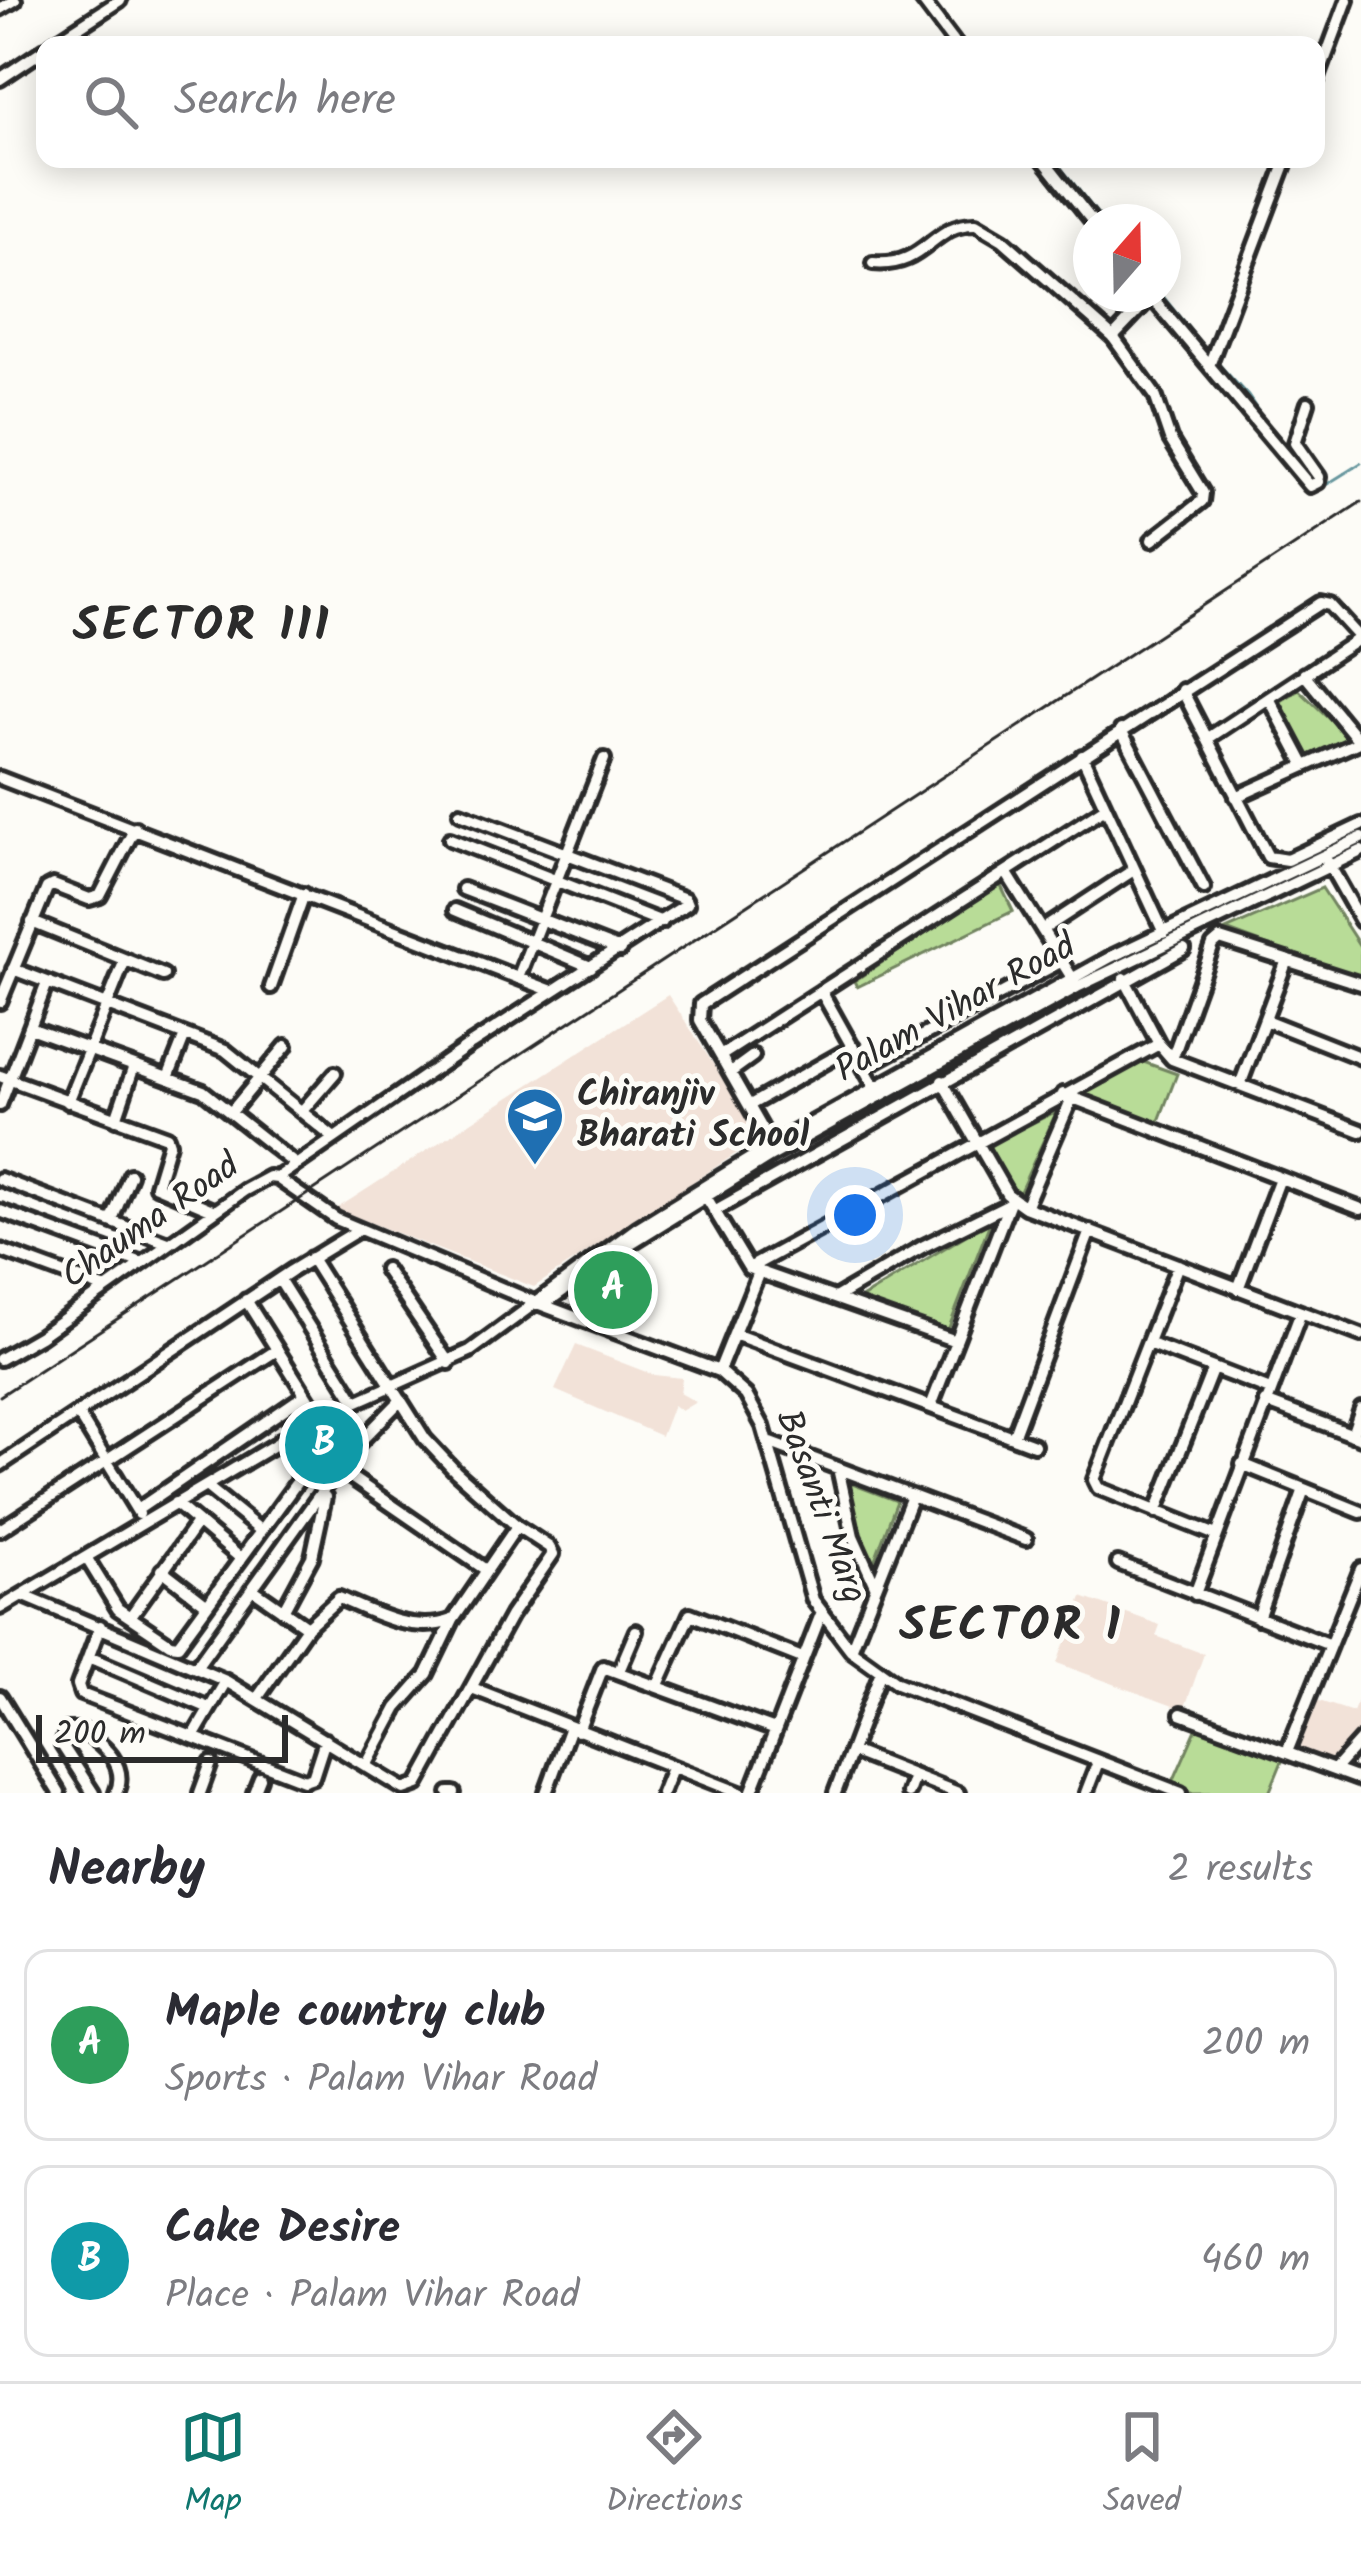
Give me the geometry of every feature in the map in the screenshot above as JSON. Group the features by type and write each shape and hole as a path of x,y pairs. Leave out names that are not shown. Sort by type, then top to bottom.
{"street":[{"path":"0,9 15,0"},
{"path":"65,36 120,0"},
{"path":"922,0 949,36"},
{"path":"1325,59 1347,0"},
{"path":"0,79 36,55"},
{"path":"1050,168 1079,204"},
{"path":"1210,363 1284,168"},
{"path":"873,263 905,262 950,228 976,224 1019,253 1113,337 1155,395 1170,439 1203,493 1202,501 1152,540"},
{"path":"1113,337 1135,312"},
{"path":"1165,312 1306,485 1317,483 1318,474 1295,443 1308,403"},
{"path":"774,1149 698,1016 704,1001 1182,690 1323,602 1330,604 1360,639 1208,739"},
{"path":"1236,797 1360,742 1304,674"},
{"path":"1182,690 1264,853 1280,862 1361,825"},
{"path":"1269,698 1305,766"},
{"path":"1121,730 1204,889"},
{"path":"1082,755 1164,933"},
{"path":"518,978 604,760"},
{"path":"0,778 552,991"},
{"path":"722,1055 1105,808"},
{"path":"450,839 662,922 687,901 460,813"},
{"path":"0,1002 50,886 89,898 100,896 135,828"},
{"name":"Palam Vihar Road","path":"0,1607 320,1418 449,1363 637,1228 774,1149 1074,982 1327,860 1361,838"},
{"name":"Palam Vihar Road","path":"1117,960 1164,933 1327,860 1361,851"},
{"path":"1327,860 1361,921"},
{"path":"1042,930 1132,871"},
{"path":"1006,872 1074,982"},
{"path":"464,889 620,950"},
{"path":"271,987 304,894"},
{"path":"455,910 591,967"},
{"path":"32,922 163,975"},
{"name":"Chauma Road","path":"4,1354 256,1184 277,1178 662,922"},
{"path":"1172,1059 1216,941 1225,939 1361,984"},
{"path":"714,1211 1184,949"},
{"path":"68,1102 125,960"},
{"path":"1117,960 1159,1044 1172,1059 1361,1131"},
{"path":"1240,1085 1287,960"},
{"path":"864,1067 1062,962"},
{"path":"13,969 225,1050 334,1138"},
{"path":"0,1105 5,1078 47,982"},
{"name":"Palam Vihar Road","path":"878,1093 934,1067 1074,982"},
{"path":"821,991 878,1093"},
{"path":"1265,1020 1361,1058"},
{"path":"30,1028 203,1090 295,1164"},
{"path":"168,1078 185,1035"},
{"path":"719,1371 754,1270 975,1142 1159,1044"},
{"path":"232,1111 286,1046"},
{"path":"750,1105 853,1047"},
{"path":"731,1072 754,1056"},
{"path":"116,1119 134,1066"},
{"path":"934,1067 1009,1202 1361,1335"},
{"path":"302,1111 335,1073"},
{"path":"5,1078 169,1139 155,1180 158,1188 215,1211"},
{"path":"1067,1096 1361,1209"},
{"path":"1025,1207 1067,1096"},
{"name":"Palam Vihar Road","path":"537,1302 550,1300 774,1149"},
{"path":"111,1217 130,1174"},
{"name":"Basanti Marg","path":"277,1178 319,1210 361,1229 719,1371 746,1395 771,1443 813,1600 851,1650 880,1674 1180,1793"},
{"path":"1238,1288 1280,1178"},
{"path":"0,1179 111,1217 169,1243"},
{"path":"705,1195 754,1270 956,1341"},
{"path":"835,1298 1009,1202"},
{"path":"931,1406 1009,1202"},
{"path":"0,1211 142,1263"},
{"path":"0,1465 361,1229"},
{"path":"1013,1437 1090,1231"},
{"path":"0,1250 106,1289"},
{"path":"22,1595 258,1697 404,1789 418,1784 511,1615 553,1554 439,1455 311,1258"},
{"path":"1178,1265 1094,1480 1098,1488 1216,1535"},
{"path":"385,1269 449,1363"},
{"path":"279,1279 356,1402"},
{"path":"246,1300 320,1418"},
{"path":"1195,1594 1301,1312"},
{"path":"734,1334 1034,1445"},
{"path":"1148,1343 1213,1368 1356,1436 1361,1409"},
{"path":"0,1530 277,1350"},
{"path":"1156,1512 1213,1368"},
{"path":"137,1510 305,1395"},
{"path":"196,1667 359,1442 401,1400"},
{"path":"78,1414 144,1523"},
{"path":"86,1557 107,1594 130,1617 176,1646 298,1478 280,1440"},
{"path":"771,1443 1026,1539"},
{"path":"1242,1464 1361,1512"},
{"path":"838,1468 853,1536 876,1587"},
{"path":"339,1469 486,1570"},
{"path":"206,1486 260,1530"},
{"path":"1258,1618 1304,1490"},
{"path":"283,1611 312,1557 325,1492"},
{"path":"851,1650 912,1496"},
{"path":"175,1503 239,1557"},
{"path":"130,1617 197,1522"},
{"path":"366,1766 398,1708 427,1674 453,1620 517,1526"},
{"path":"1118,1563 1330,1646"},
{"path":"1287,1752 1361,1569"},
{"path":"163,1570 206,1604"},
{"path":"254,1590 308,1627"},
{"path":"258,1697 308,1627 339,1598 374,1614 419,1625 453,1620"},
{"path":"658,1685 690,1614 802,1658"},
{"path":"751,1793 821,1615"},
{"path":"100,1626 78,1685 81,1694 304,1780 313,1777 325,1740"},
{"path":"619,1671 636,1631"},
{"path":"89,1657 209,1708"},
{"path":"546,1793 599,1670 606,1666 775,1730"},
{"path":"835,1793 880,1674"},
{"path":"193,1737 226,1681"},
{"path":"472,1688 740,1793"},
{"path":"0,1697 59,1793"},
{"path":"1181,1714 1361,1780"},
{"path":"93,1793 62,1745 67,1730 82,1730 111,1756 120,1771 116,1793"},
{"path":"1334,1770 1361,1740"},
{"path":"851,1751 958,1793"},
{"path":"1086,1793 1098,1762"},
{"path":"200,1793 211,1763"},
{"path":"662,1793 672,1768"},
{"path":"908,1793 914,1776"},
{"path":"254,1793 260,1778"}],"shaded area":[{"path":"668,995 761,1137 534,1287 336,1209"},
{"path":"576,1345 654,1375 682,1378 680,1393 696,1402 681,1411 673,1405 661,1436 555,1390"},
{"path":"1082,1597 1160,1625 1156,1636 1204,1654 1184,1710 1057,1663"},
{"path":"1361,1692 1361,1730 1328,1767 1297,1754 1316,1700 1353,1712"}],"green space":[{"path":"1299,690 1350,738 1307,758 1278,703"},
{"path":"1000,884 1013,911 857,987 854,981"},
{"path":"1322,888 1361,948 1361,980 1226,930"},
{"path":"1138,1060 1177,1074 1157,1126 1076,1094"},
{"path":"1057,1111 1018,1196 988,1145"},
{"path":"991,1220 948,1330 860,1299"},
{"path":"847,1482 897,1501 872,1567 856,1536"},
{"path":"1199,1723 1285,1754 1269,1793 1168,1793"}],"waterway":[{"path":"953,32 956,36"},
{"path":"1061,168 1090,204"},
{"path":"1176,312 1207,351"},
{"path":"1217,362 1248,396 1279,442"},
{"path":"1317,485 1321,488 1361,463"}],"railway":[{"path":"0,1396 1361,502"}],"place":[{"name":"Chiranjiv Bharati School","path":"535,1167"},
{"name":"Maple country club","path":"613,1290"},
{"name":"Cake Desire","path":"324,1445"}],"district":[{"name":"SECTOR 111","path":"202,627"},
{"name":"SECTOR 1","path":"1011,1627"}]}
